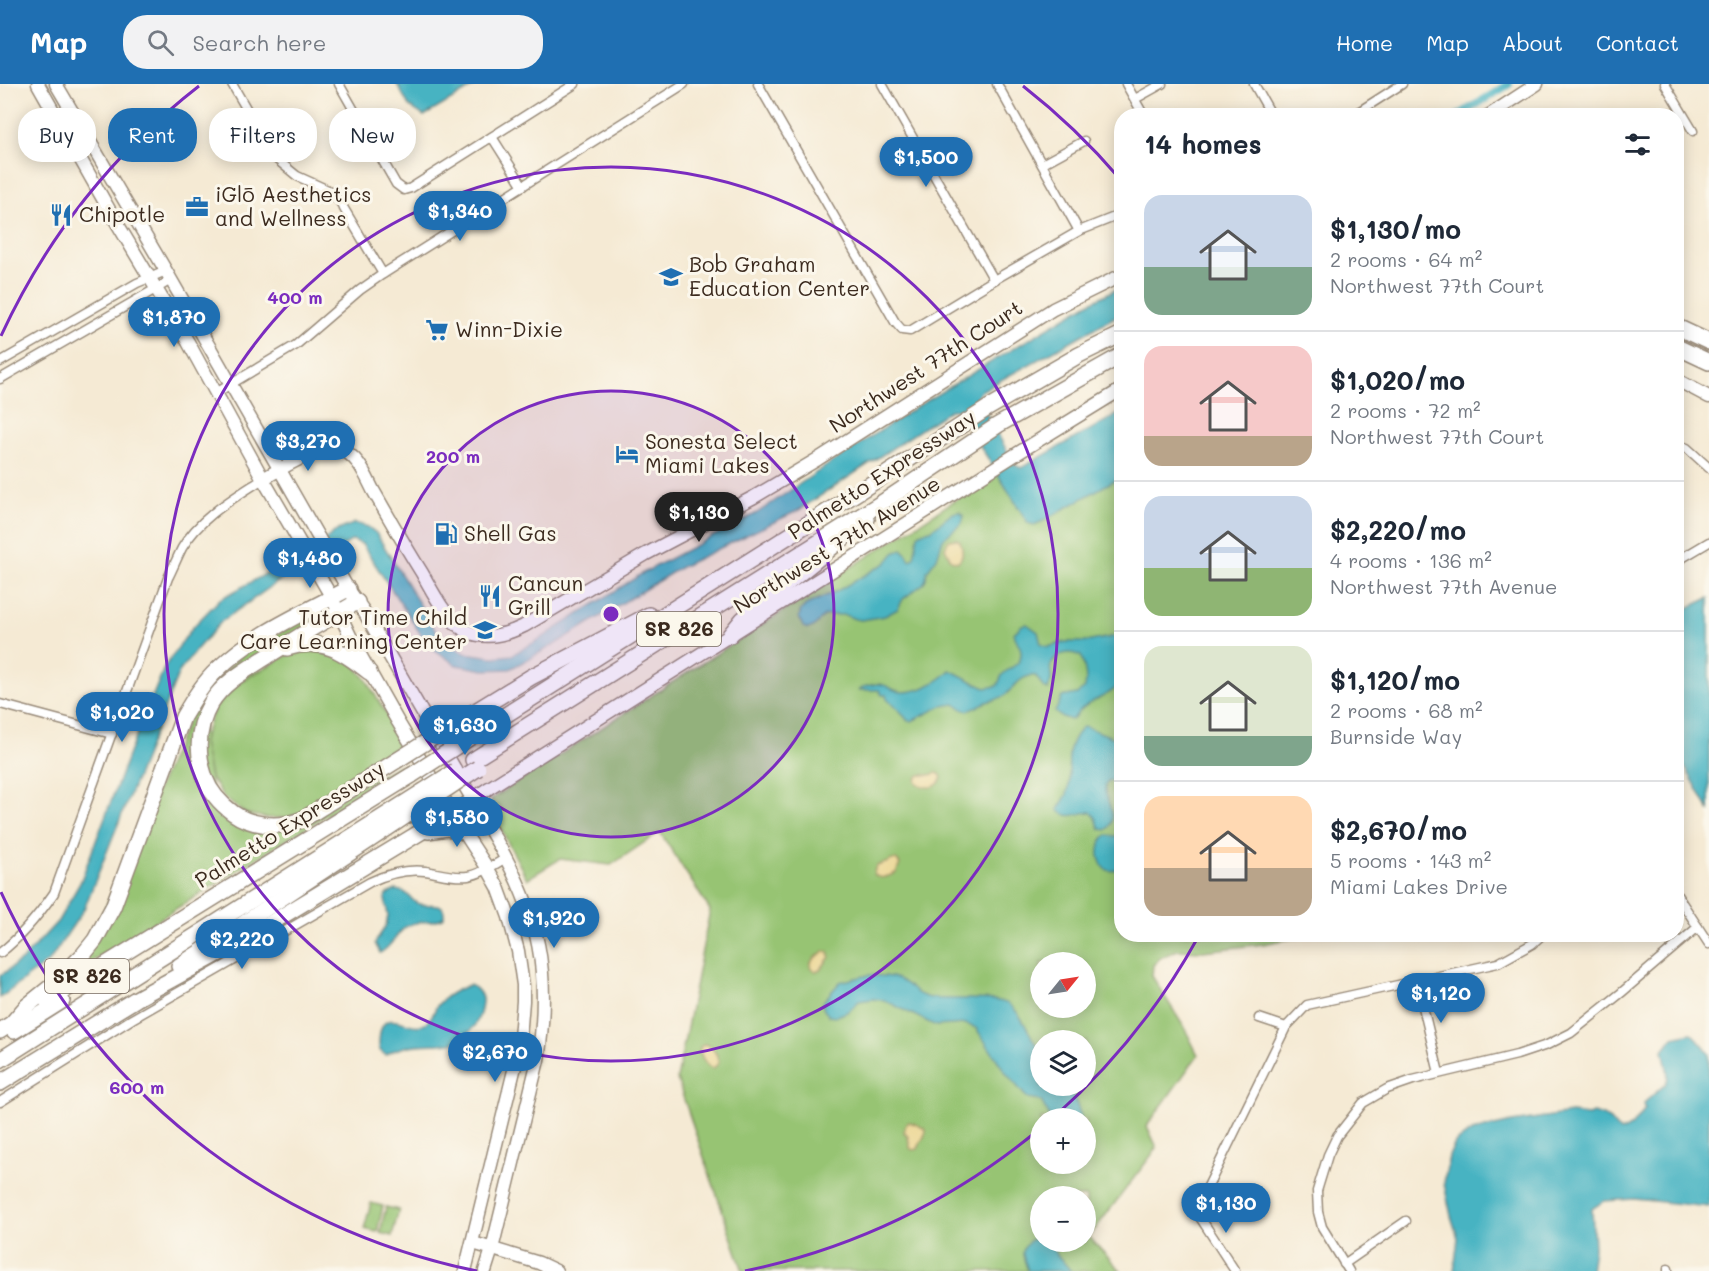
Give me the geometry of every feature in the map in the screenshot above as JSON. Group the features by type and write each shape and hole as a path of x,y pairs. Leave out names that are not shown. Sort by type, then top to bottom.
{"highway":[{"path":"1684,330 1709,342"},
{"name":"Palmetto Expressway","path":"0,1030 412,775 988,408 1079,355 1114,338"},
{"path":"1684,350 1709,363"},
{"name":"Palmetto Expressway","path":"0,1059 476,764 602,678 886,500 998,424 1114,359"},
{"path":"730,635 743,619 862,524 886,500"},
{"path":"14,1022 27,1006 68,972 95,940 105,923 113,907 183,717 198,692 217,669 234,654 348,589"},
{"path":"357,602 292,640 242,673 224,687 211,702 198,739 200,763 208,786 222,804 237,816 260,825 281,825 299,820 531,677 639,619 688,599"},
{"path":"273,653 301,644 320,644 344,653 369,672"},
{"path":"136,999 148,986 424,797"},
{"path":"0,1083 136,999 225,951 452,813"},
{"path":"423,831 447,828 464,832"},
{"path":"0,1040 129,958 159,931"}],"main road":[{"path":"38,84 314,565 369,672 452,813 488,868 506,907 516,939 522,975 523,1001 517,1060 465,1271"},
{"path":"56,84 348,589 363,610 506,858 522,890 535,930 543,976 544,1010 538,1060 485,1271"},
{"path":"1509,108 1537,84"},
{"name":"Northwest 77th Court","path":"263,479 326,448 340,449 354,458 412,557 453,620 464,630 476,634 503,635 524,626 646,554 754,498 1053,309 1114,279"},
{"path":"1684,384 1709,397"},
{"name":"Northwest 77th Avenue","path":"452,813 1114,394"},
{"path":"473,1243 539,1263 556,1271"}],"street":[{"path":"232,84 274,158 297,176 330,191 340,202 383,274"},
{"path":"339,84 396,184 404,190 411,188 575,84"},
{"path":"216,393 296,345 360,290 383,274 684,84"},
{"path":"758,84 895,322 902,330 909,331 1079,231 1114,217"},
{"path":"882,84 994,280"},
{"path":"1126,84 1140,108"},
{"path":"1135,99 1162,84"},
{"path":"1254,84 1268,108"},
{"path":"1364,108 1402,84"},
{"path":"1665,84 1679,108"},
{"path":"1000,85 1079,231"},
{"path":"1684,116 1693,131"},
{"path":"492,137 523,186"},
{"path":"1042,164 1084,141"},
{"path":"0,379 168,276"},
{"path":"0,362 137,283 154,283 168,276"},
{"path":"1684,447 1709,468"},
{"name":"Northwest 77th Court","path":"0,953 16,941 54,893 168,578 183,547 200,526 220,508 263,479"},
{"path":"1684,557 1709,542"},
{"path":"0,704 111,734"},
{"path":"0,1102 132,1018 370,882 401,872 424,871 459,877 470,876 506,858"},
{"path":"1684,906 1709,944"},
{"path":"1684,939 1698,927"},
{"path":"1235,1271 1196,1211 1286,1027 1307,1005 1498,963 1534,942"},
{"path":"1406,1221 1346,1268 1322,1227 1318,1212 1319,1179 1337,1136 1363,1103 1387,1089 1547,1045 1570,1033 1680,942"},
{"path":"1417,982 1439,1073"},
{"path":"1258,1018 1286,1027"}],"green space":[{"path":"1114,469 1114,942 1273,942 1203,951 1177,950 1160,958 1153,965 1152,976 1184,1027 1198,1055 1147,1126 1157,1148 1096,1228 1096,1186 1030,1186 1030,1252 1096,1252 1096,1244 1121,1271 743,1271 677,1079 710,910 660,832 611,865 560,859 527,879 491,810 491,799 999,472"},
{"path":"321,611 324,614 201,715 213,800 276,828 400,765 402,768 78,970 199,699 243,653"},
{"path":"308,648 351,661 366,679 406,748 307,811 286,818 266,818 245,813 224,798 210,777 203,742 214,707 238,683 291,653"},
{"path":"371,1203 383,1206 377,1232 364,1229"},
{"path":"386,1207 399,1210 392,1236 380,1233"}],"sand":[{"path":"949,540 960,541 962,550 961,558 957,562 951,560 945,548"},
{"path":"936,773 942,778 937,785 927,787 916,782 920,775"},
{"path":"892,860 900,864 896,873 881,878 874,874 878,865"},
{"path":"824,951 829,952 830,957 820,970 815,971 810,967 812,961"},
{"path":"705,1044 712,1048 717,1056 719,1062 715,1067 710,1067 702,1056 700,1047"},
{"path":"909,1122 926,1130 918,1149 910,1148 908,1137 904,1132"}],"water":[{"path":"397,84 478,84 424,116 416,111 416,108 409,106"},
{"path":"1114,290 1114,317 981,391 977,397 1015,465 1021,468 1114,416 1114,481 1034,525 1028,523 958,410 950,410 799,510 681,567 554,645 510,669 484,670 456,665 427,644 362,544 353,540 279,581 222,621 179,672 84,909 50,960 0,998 0,976 22,960 58,921 80,883 165,666 192,628 220,599 317,546 336,531 355,523 368,527 376,533 439,636 465,653 493,657 512,655 643,573 757,513 921,404"},
{"path":"960,512 964,516 962,523 943,539 937,558 927,571 923,584 903,599 898,609 885,616 861,620 845,615 827,615 813,627 808,629 803,627 799,617 806,605 837,591 886,563 894,553 902,549 910,560 914,558 918,535 931,530 953,513"},
{"path":"1709,598 1709,810 1684,766 1684,610"},
{"path":"1027,624 1038,632 1041,644 1048,647 1065,642 1086,642 1114,637 1114,690 1089,703 1071,720 1055,712 1062,697 1077,694 1085,688 1085,672 1081,656 1073,653 1060,655 1053,661 1050,667 1051,678 1048,690 1043,687 1036,676 1026,677 1003,697 984,703 972,710 963,710 955,704 942,706 912,721 907,720 879,690 859,690 876,684 903,692 916,690 935,682 950,670 985,688 997,686 1003,674 1016,665 1020,659 1020,649 1014,633 1022,625"},
{"path":"1084,726 1114,738 1114,780 1108,781 1105,787 1112,818 1106,830 1100,829 1091,812 1066,815 1058,810 1069,787 1069,752 1080,729"},
{"path":"1107,835 1114,836 1114,870 1103,867 1100,861 1102,840"},
{"path":"396,890 404,892 420,904 442,907 444,917 407,926 380,953 375,943 386,925 388,916 385,898 387,894"},
{"path":"868,975 889,976 897,978 925,997 984,999 1010,1005 1019,1015 1030,1035 1030,1096 1074,1096 1078,1108 1045,1108 1041,1101 1028,1099 1006,1073 976,1028 966,1024 936,1026 884,1000 873,999 859,1001 849,1011 835,1017 829,1016 822,1003 840,982"},
{"path":"469,985 479,991 482,1002 477,1021 465,1036 452,1043 405,1047 386,1055 380,1051 381,1030 385,1023 391,1020 421,1025 429,1020 444,999"},
{"path":"1691,1033 1709,1054 1709,1207 1634,1199 1604,1201 1592,1209 1594,1248 1591,1271 1454,1271 1458,1238 1444,1183 1449,1156 1455,1143 1472,1131 1571,1113 1588,1115 1594,1113 1610,1120 1620,1132 1625,1130 1632,1126 1645,1108 1644,1103 1667,1082 1663,1050 1673,1037"},
{"path":"1030,1241 1030,1252 1055,1252 1071,1271 1028,1271 1023,1250"}],"waterway":[{"path":"1471,108 1509,84"}],"place":[{"name":"iGlō Aesthetics and Wellness","path":"197,207"},
{"name":"Chipotle","path":"61,215"},
{"name":"Bob Graham Education Center","path":"671,277"},
{"name":"Winn-Dixie","path":"437,330"},
{"name":"Sonesta Select Miami Lakes","path":"627,454"},
{"name":"Shell Gas","path":"446,534"},
{"name":"Cancun Grill","path":"490,596"},
{"name":"Tutor Time Child Care Learning Center","path":"485,630"}]}
